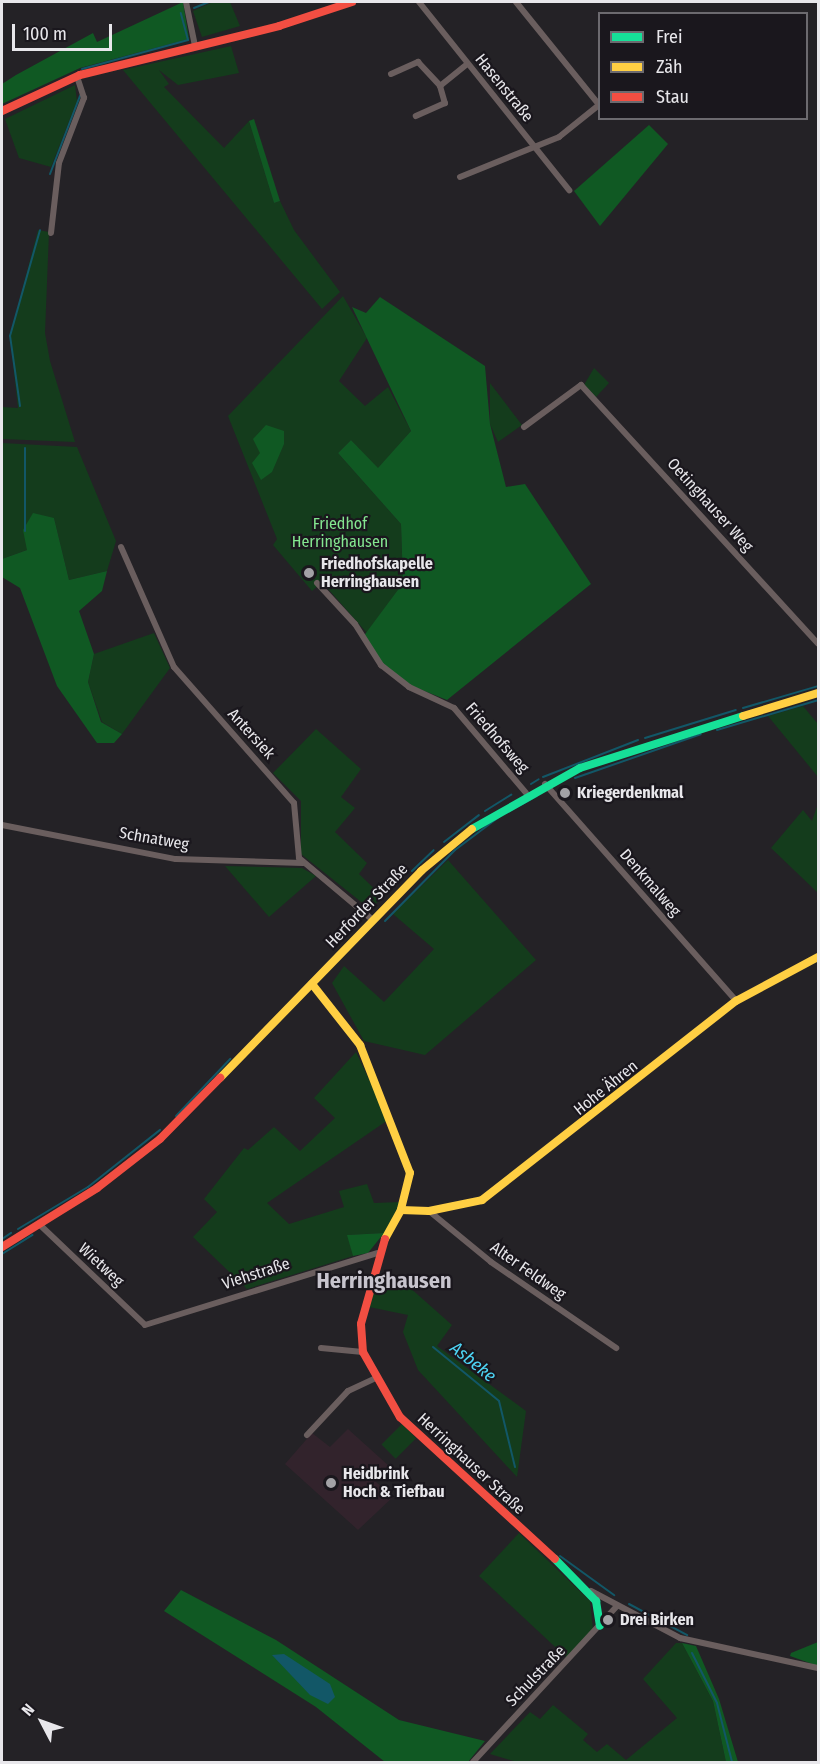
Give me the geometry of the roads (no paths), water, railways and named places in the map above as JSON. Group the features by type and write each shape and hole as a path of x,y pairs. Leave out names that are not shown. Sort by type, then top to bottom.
{"street":[{"path":"186,2 195,46"},
{"path":"2,111 77,76 352,2"},
{"name":"Hasenstraße","path":"419,2 569,190"},
{"path":"516,2 598,104"},
{"path":"391,74 418,62 440,86 445,103 416,116"},
{"path":"440,86 468,64"},
{"path":"51,233 59,163 84,98 77,76"},
{"path":"460,177 559,136 598,106"},
{"name":"Oetinghauser Weg","path":"524,427 579,387 819,644"},
{"name":"Antersiek","path":"121,547 174,667 294,803 295,849 303,863"},
{"name":"Friedhofsweg","path":"317,583 355,624 381,665 409,687 454,708 526,793"},
{"name":"Herforder Straße","path":"2,1247 39,1224 160,1139 373,920 460,836 544,783 643,745 819,693"},
{"name":"Denkmalweg","path":"544,783 736,1001"},
{"name":"Schnatweg","path":"2,825 176,859 303,863"},
{"path":"303,863 373,920"},
{"name":"Hohe Ähren","path":"401,1210 429,1211 482,1200 736,1001 819,957"},
{"name":"Herringhauser Straße","path":"312,984 360,1045 400,1136 410,1173 401,1210 377,1253 361,1324 363,1352 400,1417 424,1442 585,1587 596,1601 600,1626"},
{"name":"Alter Feldweg","path":"429,1211 491,1262 616,1348"},
{"name":"Wietweg","path":"39,1224 145,1325"},
{"name":"Viehstraße","path":"145,1325 377,1253"},
{"path":"321,1348 363,1352"},
{"path":"308,1434 348,1391 376,1378"},
{"name":"Herringhauser Straße","path":"585,1587 617,1606 688,1641 819,1668"},
{"name":"Schulstraße","path":"473,1762 617,1606"}],"water":[{"path":"284,1654 330,1684 335,1697 328,1704 310,1695 272,1655"}],"waterway":[{"path":"194,8 209,2"},
{"path":"82,69 188,40 181,13"},
{"path":"50,174 80,96"},
{"path":"20,406 10,336 40,230"},
{"path":"25,448 25,531"},
{"path":"743,708 818,686"},
{"path":"717,730 818,700"},
{"path":"645,738 736,710"},
{"path":"575,778 701,734"},
{"path":"543,777 638,740"},
{"path":"531,784 539,779"},
{"path":"485,811 511,795"},
{"path":"506,813 537,796"},
{"path":"444,842 479,815"},
{"path":"385,921 455,850 499,817"},
{"path":"412,871 434,850"},
{"path":"176,1116 230,1059"},
{"path":"18,1229 88,1187 160,1130"},
{"path":"2,1239 11,1233"},
{"path":"2,1254 32,1235"},
{"name":"Asbeke","path":"433,1347 499,1401 515,1467"},
{"name":"Asbeke","path":"560,1556 614,1595"},
{"name":"Asbeke","path":"629,1604 687,1635"},
{"name":"Asbeke","path":"692,1653 717,1703 732,1762"}],"place":[{"name":"Friedhofskapelle Herringhausen","path":"309,573"},
{"name":"Kriegerdenkmal","path":"565,793"},
{"name":"Heidbrink Hoch & Tiefbau","path":"331,1483"},
{"name":"Drei Birken","path":"608,1620"}],"district":[{"name":"Herringhausen","path":"384,1281"}],"park label":[{"name":"Friedhof Herringhausen","path":"340,533"}]}
